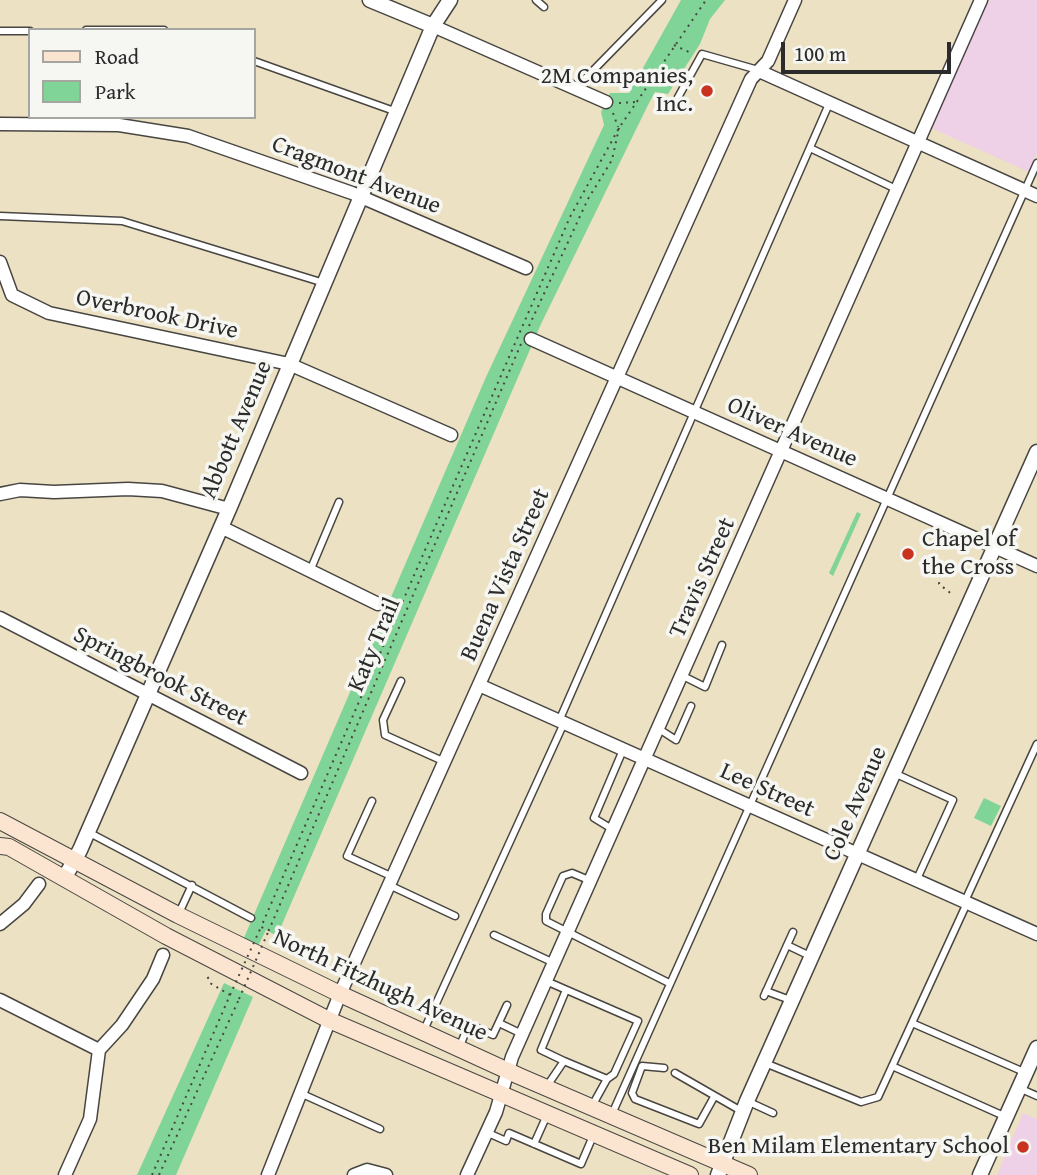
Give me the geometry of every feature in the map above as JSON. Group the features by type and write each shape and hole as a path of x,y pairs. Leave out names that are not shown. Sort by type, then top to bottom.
{"main road":[{"name":"North Fitzhugh Avenue","path":"0,821 178,915 340,994 611,1116 720,1170 749,1175"},
{"name":"North Fitzhugh Avenue","path":"4,846 65,877 166,936 329,1020 686,1174"},
{"path":"166,936 178,915"}],"street":[{"path":"370,0 606,102"},
{"name":"Abbott Avenue","path":"65,877 88,832 229,509 433,26 450,0"},
{"name":"Buena Vista Street","path":"268,1175 340,994 751,79 768,61 795,0"},
{"name":"Travis Street","path":"467,1175 501,1095 522,1034 783,452 981,0"},
{"path":"759,71 1031,193"},
{"name":"Cragmont Avenue","path":"0,124 119,125 152,128 188,136 361,197 526,268"},
{"name":"Overbrook Drive","path":"0,262 12,295 49,313 289,365 451,435"},
{"name":"Oliver Avenue","path":"526,338 1037,565"},
{"name":"Cole Avenue","path":"720,1170 745,1107 1037,452"},
{"path":"4,493 140,489 162,491 229,509"},
{"path":"221,527 378,604"},
{"name":"Springbrook Street","path":"0,618 301,773"},
{"name":"Lee Street","path":"479,685 1037,934"},
{"path":"0,923 24,904 39,884"},
{"path":"65,1175 90,1119 99,1050 122,1025 153,979 163,956"},
{"path":"0,999 99,1050"},
{"path":"980,1175 1037,1048"},
{"path":"354,1175 368,1170 386,1175"}],"lane":[{"path":"536,0 544,7"},
{"path":"575,89 662,0"},
{"path":"0,31 28,31"},
{"path":"676,101 698,56 707,52 759,71"},
{"path":"256,62 397,112"},
{"path":"424,1032 562,722 830,104"},
{"path":"810,148 898,190"},
{"path":"611,1116 886,498 1031,193 1037,163"},
{"path":"0,216 122,221 324,283"},
{"path":"310,571 339,502"},
{"path":"683,676 705,687 722,645"},
{"path":"401,681 383,720 385,735 445,762"},
{"path":"659,730 676,740 691,706"},
{"path":"765,1063 865,1102 878,1097 1037,744"},
{"path":"614,830 594,818 623,750"},
{"path":"894,773 953,800 916,880"},
{"path":"372,800 346,856 455,916"},
{"path":"88,832 251,918"},
{"path":"591,881 572,873 563,876 546,914 546,921 669,983"},
{"path":"178,915 192,885"},
{"path":"793,932 765,993 793,1001"},
{"path":"494,935 554,963"},
{"path":"787,945 812,957"},
{"path":"546,981 638,1021 614,1074 607,1079 591,1107"},
{"path":"566,990 541,1050 607,1079"},
{"path":"434,1008 494,1035 507,1005"},
{"path":"499,1023 522,1034"},
{"path":"912,1023 1026,1072"},
{"path":"458,1048 469,1024"},
{"path":"546,1087 564,1060"},
{"path":"664,1068 642,1066 632,1093 635,1099 699,1124 714,1097"},
{"path":"892,1066 1006,1117"},
{"path":"675,1073 714,1097 773,1113"},
{"path":"1019,1088 1037,1096"},
{"path":"300,1093 380,1129"},
{"path":"534,1144 547,1115"},
{"path":"486,1132 506,1141 509,1133 581,1164 594,1135"}],"path":[{"path":"152,1175 536,289 570,217 619,128 706,0"},
{"path":"673,45 698,56"},
{"path":"623,101 636,102"},
{"path":"613,116 619,128"},
{"name":"Katy Trail","path":"159,1175 239,999 588,199 612,160 619,128"},
{"path":"953,595 939,584 940,575 948,563 965,570"},
{"path":"261,927 269,930"},
{"path":"208,972 210,983 230,995"},
{"path":"228,1002 236,1005"}],"shaded area":[{"path":"989,0 1037,0 1037,153 1029,172 931,128"},
{"name":"Ben Milam Elementary School","path":"1023,1113 1037,1119 1037,1175 997,1175"}],"green space":[{"path":"681,0 725,0 710,19 700,44 668,94 655,92 541,324 277,936 266,930 258,946 243,940 486,377 604,125 601,112 610,93 629,93"},
{"path":"857,512 861,514 833,576 829,573"},
{"path":"984,798 1001,806 991,826 974,818"},
{"path":"224,983 253,997 176,1175 137,1175"}],"place":[{"name":"2M Companies, Inc.","path":"707,91"},
{"name":"Chapel of the Cross","path":"908,554"},
{"name":"Ben Milam Elementary School","path":"1023,1147"}]}
